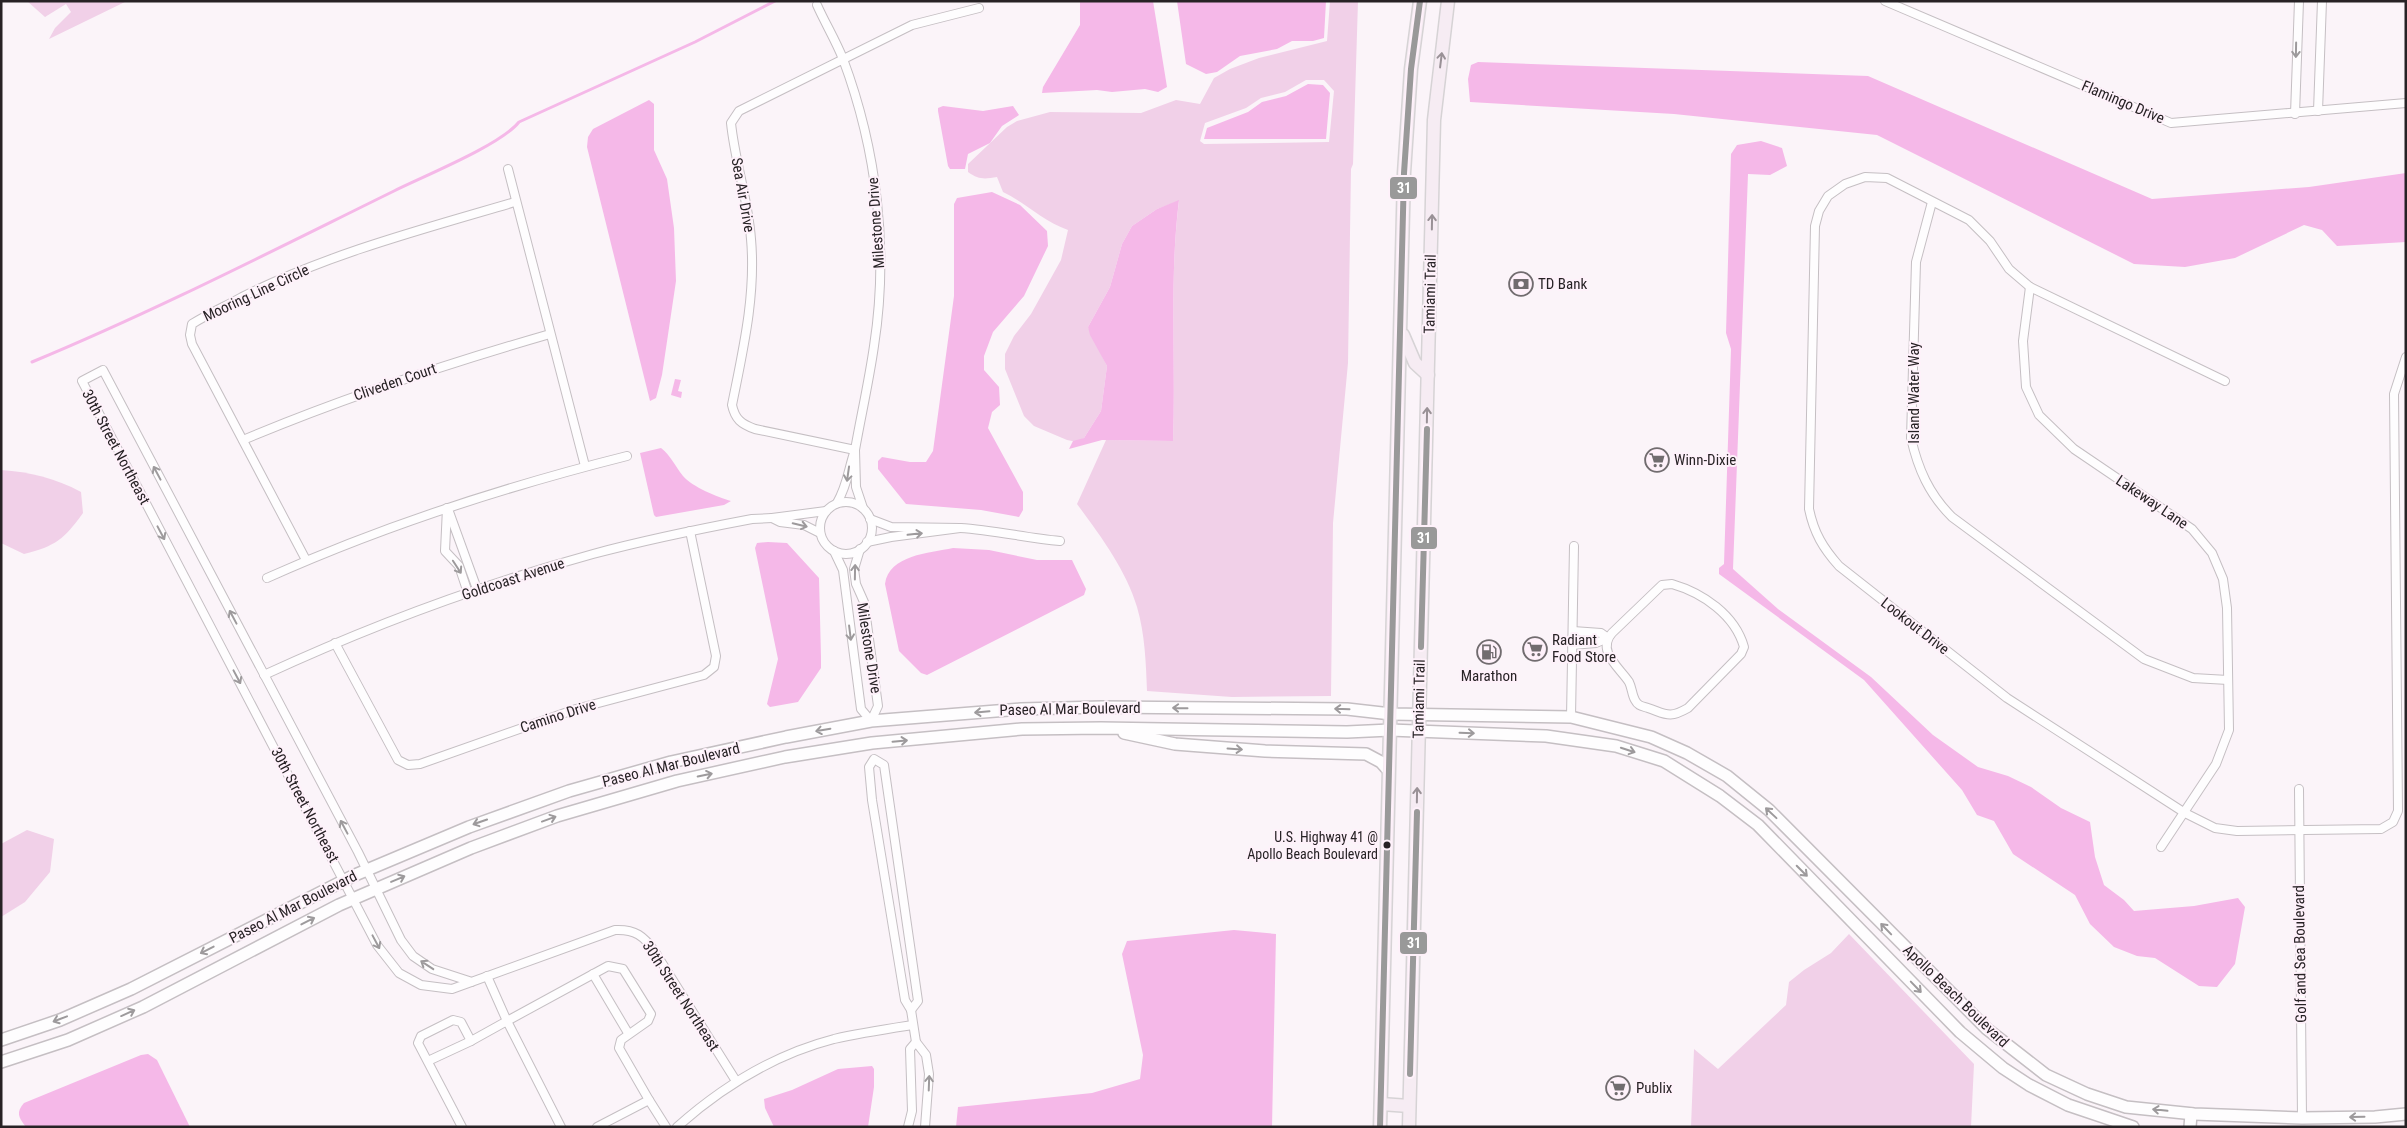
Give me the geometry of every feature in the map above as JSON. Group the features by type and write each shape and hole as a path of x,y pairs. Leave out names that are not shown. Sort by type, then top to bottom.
{"main road":[{"name":"Tamiami Trail","path":"1380,1127 1407,119 1420,1"},
{"name":"Tamiami Trail","path":"1409,1127 1434,120 1448,1"},
{"path":"1401,328 1415,363 1428,375"},
{"name":"Paseo Al Mar Boulevard","path":"1,1040 60,1020 131,989 344,880 469,826 569,791 671,762 871,721 1021,709 1102,707 1347,709 1391,714"},
{"name":"Apollo Beach Boulevard","path":"1391,714 1571,717 1651,737 1727,776 1783,824 1987,1029 2046,1075 2087,1094 2126,1107 2191,1114 2302,1118 2374,1117 2406,1114"},
{"path":"1569,739 1571,717"},
{"path":"871,721 872,743"},
{"path":"1101,728 1175,744 1265,751 1366,754 1381,762 1389,771"},
{"name":"Paseo Al Mar Boulevard","path":"1,1062 68,1040 143,1007 375,889 479,845 557,816 630,794 785,757 872,743 1022,729 1101,728 1347,732 1390,730"},
{"name":"Apollo Beach Boulevard","path":"1390,730 1569,739 1616,746 1664,761 1720,796 1758,825 1960,1032 2003,1068 2029,1086 2068,1105 2133,1127"},
{"path":"1381,1104 1409,1106"},
{"path":"2190,1127 2191,1114"},
{"path":"2302,1118 2312,1127"}],"street":[{"name":"Flamingo Drive","path":"1885,1 2171,122 2295,114 2406,103"},
{"path":"2295,114 2299,1"},
{"path":"2318,111 2322,1"},
{"name":"Milestone Drive","path":"817,5 842,58 860,113 875,177 880,237 879,293 874,345 855,450 850,464 846,487 837,503"},
{"name":"Sea Air Drive","path":"855,450 743,425 734,416 732,405 746,337 751,256 746,195 731,123 739,110 912,25 979,8"},
{"path":"508,169 585,466"},
{"name":"Lookout Drive","path":"1932,202 1887,178 1865,177 1844,184 1828,196 1819,211 1815,226 1809,509 1813,529 1823,548 1839,566 2006,698 2185,813 2215,828 2237,830 2381,829 2393,822 2398,811 2394,394 2406,357"},
{"name":"Mooring Line Circle","path":"306,560 192,344 190,335 192,324 270,284 330,260 431,226 516,202"},
{"path":"1932,202 1969,220 1990,241 2009,269 2030,287 2225,381"},
{"name":"Island Water Way","path":"1932,202 1916,262 1911,438 1917,463 1935,497 1952,517 2144,659 2193,678 2228,680"},
{"name":"Lakeway Lane","path":"2030,287 2023,341 2026,387 2039,415 2074,450 2192,529 2212,553 2223,579 2226,598 2230,730 2225,746 2185,813 2161,847"},
{"name":"Cliveden Court","path":"243,440 375,388 439,366 550,334"},
{"name":"30th Street Northeast","path":"472,982 432,969 413,956 401,940 103,370 82,381 382,954 399,973 421,985 452,989 472,982 487,976 616,930 626,929 638,933 646,939 736,1081"},
{"name":"Milestone Drive","path":"855,450 856,487 863,508"},
{"path":"267,578 374,533 447,508 585,466 627,456"},
{"path":"851,502 863,508 870,519 871,533 867,542 860,549 847,554 834,551 824,542 820,533 820,523 826,511 837,503 851,502"},
{"path":"447,508 478,589"},
{"path":"447,508 445,551 460,566 468,593"},
{"name":"Goldcoast Avenue","path":"264,675 335,643 478,589 593,554 690,531 752,519 826,511"},
{"name":"Goldcoast Avenue","path":"772,518 780,522 804,525 820,533"},
{"path":"870,519 891,527 988,530 1024,538 1060,541"},
{"path":"867,542 960,528"},
{"name":"Camino Drive","path":"335,643 398,760 408,765 420,764 576,709 704,675 714,667 716,656 690,531"},
{"path":"1571,717 1574,546"},
{"name":"Milestone Drive","path":"834,551 843,570 861,709 871,721 878,706 864,602 856,584 854,569 860,549"},
{"path":"1572,645 1596,643 1608,638 1662,585 1672,584 1687,588 1716,607 1736,628 1744,648 1741,654 1691,705 1678,714 1667,716 1640,706 1634,699 1628,681 1611,661 1607,652 1608,638"},
{"path":"1573,631 1601,633 1608,638"},
{"path":"911,1010 918,1001 906,904 884,765 874,759 869,767 872,800 905,1000 911,1010 916,1042 926,1054 929,1074 925,1127"},
{"name":"Golf and Sea Boulevard","path":"2299,789 2302,1118"},
{"path":"428,1062 471,1041 608,966 623,968 650,1014 648,1021 628,1033 621,1040 619,1048 666,1127"},
{"path":"593,974 628,1033"},
{"path":"487,976 561,1127"},
{"path":"462,1127 418,1040 421,1036 449,1022 458,1020 471,1041"},
{"path":"677,1127 736,1081 778,1060 833,1040 913,1025"},
{"path":"908,1127 912,1111 910,1049 916,1042"},
{"path":"597,1127 649,1100"}],"shaded area":[{"path":"27,1 127,1 49,39 55,28 71,12 66,4 45,17"},
{"path":"1080,1 1153,1 1167,87 1158,92 1145,89 1112,92 1097,90 1042,93 1043,87 1080,25"},
{"path":"1177,1 1326,1 1324,38 1313,41 1292,41 1277,49 1240,56 1217,72 1206,74 1186,64"},
{"path":"1330,1 1358,1 1353,164 1351,169 1348,363 1333,523 1331,696 1232,697 1147,691 1146,660 1140,617 1132,593 1112,553 1077,504 1106,440 1173,441 1173,291 1179,201 1157,209 1132,226 1122,244 1110,287 1088,327 1107,366 1101,411 1084,438 1077,442 1067,440 1034,426 1024,416 1005,369 1005,354 1014,336 1031,314 1061,260 1068,230 1051,222 1003,192 997,177 982,178 972,175 968,172 968,164 1007,127 1017,121 1050,112 1141,113 1176,100 1200,104 1214,78 1230,69 1259,58 1327,41","holes":["1306,80 1324,80 1334,91 1329,142 1204,144 1200,141 1205,123 1246,108 1261,98 1285,92"]},
{"path":"1478,62 1868,76 2152,199 2309,187 2406,173 2406,242 2337,246 2322,230 2304,225 2235,258 2185,267 2134,264 1877,135 1674,114 1470,102 1468,79 1471,65"},
{"path":"1308,84 1323,85 1330,93 1326,139 1204,139 1207,128 1248,112 1262,102 1286,96"},
{"path":"649,100 654,104 654,150 667,179 674,228 676,281 662,375 656,398 650,401 587,147 588,137 593,129"},
{"path":"943,106 983,111 1013,106 1019,115 1002,126 990,143 968,154 965,169 950,169 938,111 938,108"},
{"path":"1761,141 1782,148 1787,166 1770,175 1748,174 1733,569 1778,609 1871,677 1933,735 1978,767 2008,776 2031,787 2061,808 2090,822 2095,857 2104,885 2124,900 2134,911 2194,906 2238,898 2245,907 2235,964 2217,987 2199,986 2155,958 2137,956 2114,947 2090,924 2075,895 2013,854 1994,821 1977,815 1962,790 1864,680 1719,574 1719,568 1724,564 1731,349 1726,333 1731,154 1737,145"},
{"path":"992,192 1020,205 1047,231 1048,246 1024,296 993,332 984,356 984,370 999,387 1000,405 992,412 988,428 1023,492 1023,510 1019,517 981,510 906,504 878,469 878,461 882,457 910,462 926,462 933,451 954,296 954,204 957,198"},
{"path":"1179,200 1173,290 1173,441 1102,440 1069,449 1073,441 1084,438 1101,411 1107,366 1090,335 1088,327 1110,287 1122,244 1132,226 1157,209"},
{"path":"675,379 681,380 678,391 682,392 681,398 671,395"},
{"path":"661,448 668,454 683,476 692,484 731,501 724,505 656,517 640,453"},
{"path":"1,470 42,476 81,492 83,513 64,535 44,548 24,554 1,543"},
{"path":"757,543 787,543 819,578 821,657 821,668 798,702 770,707 767,704 778,659 755,548"},
{"path":"953,548 989,550 1037,560 1072,560 1086,589 1084,595 927,675 921,673 899,651 885,584 888,574 902,561 922,554"},
{"path":"27,830 54,839 50,872 25,902 1,917 1,844"},
{"path":"1234,930 1276,934 1272,1127 956,1127 958,1107 1092,1093 1140,1079 1143,1055 1122,954 1127,941"},
{"path":"1849,934 1974,1064 1971,1127 1691,1127 1694,1049 1718,1069 1786,1005 1789,982 1831,953"},
{"path":"148,1054 157,1060 190,1127 26,1127 21,1120 19,1112 24,1103 141,1055"},
{"path":"872,1066 874,1069 874,1087 868,1127 774,1127 765,1108 764,1099 792,1090 838,1069"}],"waterway":[{"path":"32,362 214,280 479,150 510,131 519,122 695,42 775,1"}],"transit line":[{"name":"31","path":"1380,1127 1404,173 1411,69 1420,1"},
{"name":"31","path":"1421,647 1427,429"},
{"name":"31","path":"1410,1074 1417,812"}],"place":[{"name":"TD Bank","path":"1521,284"},
{"name":"Winn-Dixie","path":"1657,460"},
{"name":"Radiant Food Store","path":"1535,649"},
{"name":"Marathon","path":"1489,652"},
{"name":"U.S. Highway 41 @ Apollo Beach Boulevard","path":"1387,845"},
{"name":"Publix","path":"1618,1088"}]}
